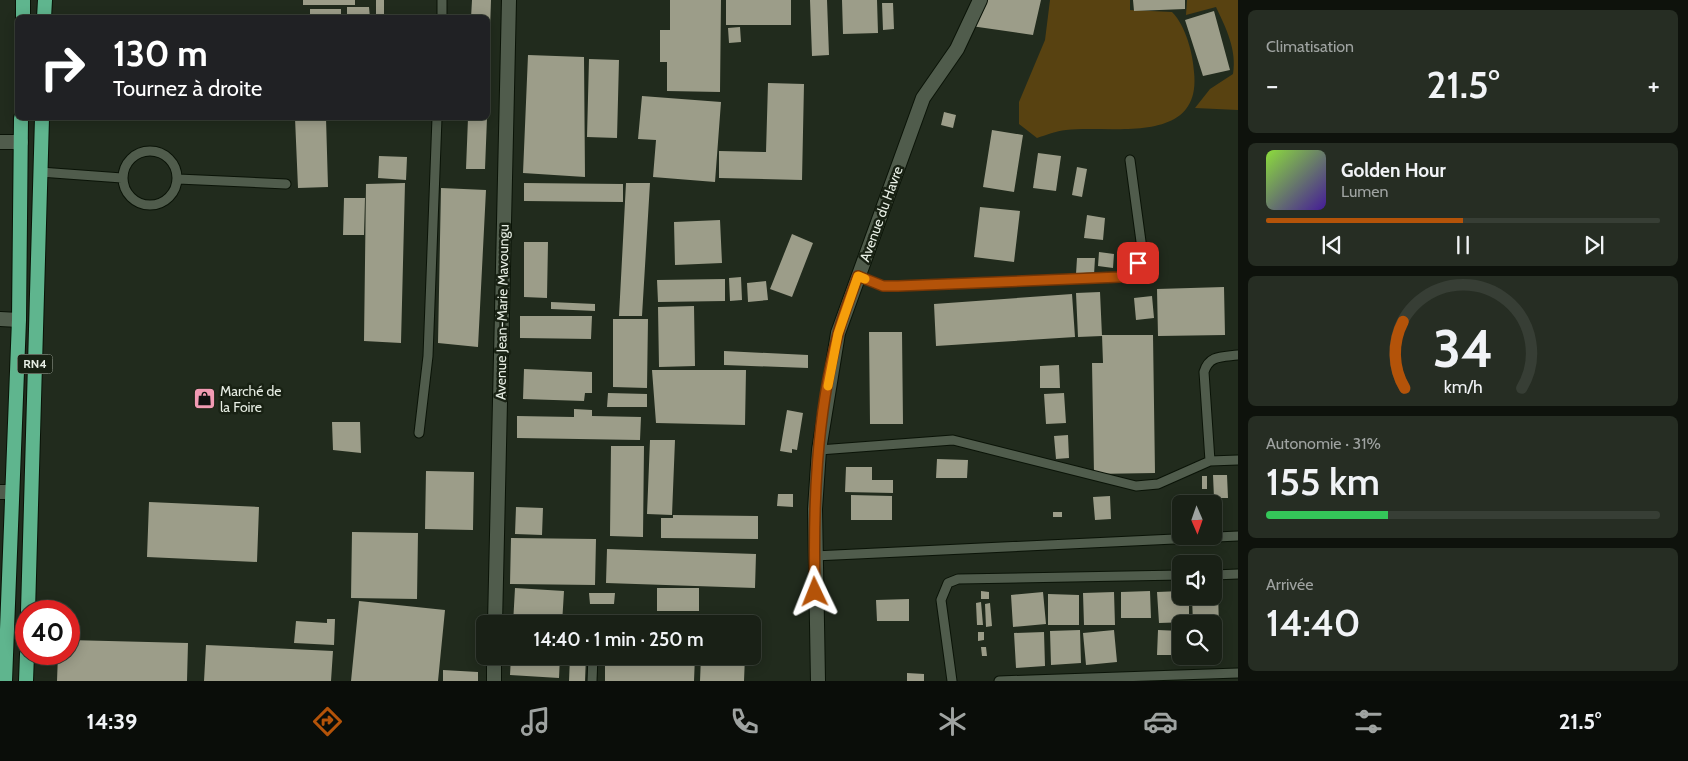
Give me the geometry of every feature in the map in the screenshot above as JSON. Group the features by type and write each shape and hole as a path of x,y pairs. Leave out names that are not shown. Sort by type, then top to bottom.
{"highway":[{"path":"22,15 23,0"},
{"path":"44,15 45,0"},
{"name":"RN4","path":"5,681 3,646 6,492 19,320 21,120"},
{"name":"RN4","path":"28,600 42,120"},
{"path":"26,665 26,681"}],"street":[{"name":"Avenue Jean-Marie Mavoungu","path":"495,615 509,0"},
{"name":"Avenue du Havre","path":"818,681 814,556 819,450 838,334 923,98 957,49 980,0"},
{"path":"0,142 21,142"},
{"path":"0,319 19,320"},
{"path":"494,665 494,681"}],"lane":[{"path":"442,0 442,15"},
{"path":"418,433 428,356 438,120"},
{"path":"151,150 165,154 175,165 178,179 174,193 163,202 150,206 136,202 126,192 122,178 126,164 136,154 151,150"},
{"path":"858,276 883,286 1120,277 1130,272 1138,263 1142,249 1130,160"},
{"path":"40,172 122,178"},
{"path":"178,179 286,184"},
{"path":"1210,462 1204,372 1207,363 1214,358 1238,356"},
{"path":"819,450 953,440 1136,486 1158,484 1210,462 1238,460"},
{"path":"814,556 1238,536"},
{"path":"1222,575 1238,574"},
{"path":"952,681 941,600 948,583 958,579 1172,575"},
{"path":"592,681 593,665"},
{"path":"999,681 1238,673"}],"shaded area":[{"path":"1050,0 1130,0 1130,10 1172,12 1185,32 1194,72 1193,96 1184,112 1169,122 1150,127 1066,130 1037,138 1019,124 1019,102 1045,40"},
{"path":"1187,0 1238,0 1238,110 1195,108 1210,89 1233,74 1234,65 1227,31 1216,7 1186,15"}],"building":[{"path":"303,0 355,0 355,5 303,5"},
{"path":"376,0 384,0 384,15 376,15"},
{"path":"472,0 491,0 490,30 490,15 471,15"},
{"path":"670,0 721,0 720,92 667,91 667,62 660,62 660,30 670,30"},
{"path":"726,0 791,0 791,25 726,25"},
{"path":"810,0 827,0 829,55 812,56"},
{"path":"842,0 877,0 878,33 843,34"},
{"path":"987,0 1041,0 1033,35 971,26"},
{"path":"1133,0 1185,0 1185,9 1134,11"},
{"path":"882,3 893,3 894,29 883,30"},
{"path":"347,7 369,7 370,15 347,15"},
{"path":"310,9 341,9 341,15 310,15"},
{"path":"1214,11 1230,70 1203,76 1185,20"},
{"path":"740,27 741,42 729,43 728,28"},
{"path":"528,55 584,57 585,177 523,173"},
{"path":"589,59 619,60 617,138 587,137"},
{"path":"768,83 804,84 802,180 719,178 719,151 766,152"},
{"path":"642,96 721,102 715,182 653,177 656,140 638,139"},
{"path":"944,112 956,115 953,128 941,125"},
{"path":"295,120 326,120 328,187 298,188"},
{"path":"468,120 487,120 485,169 466,169"},
{"path":"992,130 1023,135 1014,192 983,187"},
{"path":"1038,153 1061,156 1056,191 1033,188"},
{"path":"379,156 407,157 406,180 378,178"},
{"path":"1077,167 1087,169 1082,197 1072,195"},
{"path":"405,183 401,343 364,341 366,184"},
{"path":"524,183 623,184 623,202 524,201"},
{"path":"626,183 650,183 642,316 619,316"},
{"path":"441,188 486,190 478,347 438,343"},
{"path":"344,198 365,198 364,235 343,235"},
{"path":"980,207 1020,211 1014,262 974,257"},
{"path":"1087,215 1105,218 1103,240 1084,238"},
{"path":"720,220 722,263 675,265 674,222"},
{"path":"792,234 813,243 792,297 770,289"},
{"path":"524,242 548,242 547,298 524,297"},
{"path":"1099,252 1114,254 1113,268 1098,266"},
{"path":"1077,258 1095,258 1094,275 1076,274"},
{"path":"741,277 742,300 730,301 729,278"},
{"path":"725,279 725,301 658,302 657,280"},
{"path":"766,281 768,300 748,302 747,283"},
{"path":"1224,287 1225,335 1158,336 1157,289"},
{"path":"1100,292 1102,336 1078,337 1076,293"},
{"path":"1072,294 1075,337 936,346 934,304"},
{"path":"1152,296 1154,318 1136,320 1134,298"},
{"path":"551,302 595,304 595,311 551,309"},
{"path":"694,306 695,366 659,367 658,307"},
{"path":"520,316 592,316 591,339 520,338"},
{"path":"613,319 648,319 647,388 613,387"},
{"path":"869,332 902,332 903,424 870,424"},
{"path":"1102,335 1153,335 1155,473 1094,474 1092,363 1103,363"},
{"path":"724,351 808,355 808,368 724,365"},
{"path":"1059,365 1060,388 1040,388 1040,366"},
{"path":"524,369 592,372 592,393 585,393 584,401 523,399"},
{"path":"652,370 746,370 745,425 656,423"},
{"path":"608,393 647,394 647,407 607,407"},
{"path":"1064,393 1066,423 1046,424 1044,394"},
{"path":"574,409 592,410 592,416 641,417 640,440 517,438 517,416 574,417"},
{"path":"787,410 803,413 797,450 792,449 792,453 780,451"},
{"path":"332,422 360,422 361,453 333,450"},
{"path":"1068,435 1069,458 1056,459 1054,436"},
{"path":"650,440 675,440 672,515 647,514"},
{"path":"611,446 644,446 643,537 610,536"},
{"path":"937,459 968,460 967,478 936,478"},
{"path":"846,467 872,467 872,480 893,480 893,493 845,492"},
{"path":"426,471 474,472 473,530 425,529"},
{"path":"1213,475 1227,475 1228,498 1222,498 1222,495 1214,495"},
{"path":"1202,476 1207,476 1207,489 1202,489"},
{"path":"778,494 793,494 793,507 777,506"},
{"path":"851,495 892,496 892,520 851,520"},
{"path":"1110,496 1111,519 1095,520 1093,497"},
{"path":"149,502 259,507 257,562 147,557"},
{"path":"516,507 543,508 542,535 515,534"},
{"path":"1053,512 1062,512 1062,517 1053,517"},
{"path":"673,515 758,516 758,539 661,538 661,518 673,518"},
{"path":"352,532 418,533 417,599 351,598"},
{"path":"511,538 596,539 595,585 510,584"},
{"path":"607,549 756,554 755,588 606,583"},
{"path":"515,588 564,591 563,615 514,615"},
{"path":"657,588 699,588 699,611 657,611"},
{"path":"981,591 989,592 989,599 981,599"},
{"path":"1150,591 1151,618 1121,618 1121,592"},
{"path":"1172,591 1172,605 1189,605 1189,615 1172,615 1172,623 1159,623 1157,592"},
{"path":"1043,592 1046,624 1013,627 1011,595"},
{"path":"1114,592 1115,625 1084,625 1083,593"},
{"path":"589,593 615,593 614,604 590,604"},
{"path":"1048,594 1079,595 1079,625 1048,625"},
{"path":"909,599 909,621 877,621 876,600"},
{"path":"359,601 445,610 438,681 351,681"},
{"path":"981,602 983,625 977,625 976,603"},
{"path":"990,603 992,626 986,627 985,604"},
{"path":"1192,605 1218,605 1219,615 1193,615"},
{"path":"327,619 335,619 334,645 294,643 296,621 327,623"},
{"path":"1080,630 1081,663 1051,665 1050,631"},
{"path":"1114,630 1117,662 1086,665 1083,633"},
{"path":"1158,630 1172,631 1172,655 1157,655"},
{"path":"978,632 984,632 984,640 978,641"},
{"path":"1044,632 1045,666 1016,668 1014,633"},
{"path":"80,640 188,643 187,681 57,681 58,665 80,665"},
{"path":"206,645 333,651 331,681 204,681"},
{"path":"981,647 986,647 987,656 982,656"},
{"path":"511,665 560,665 559,678 510,675"},
{"path":"570,665 586,665 585,681 569,681"},
{"path":"605,665 695,665 694,681 605,681"},
{"path":"701,665 745,665 744,681 700,681"},
{"path":"443,670 478,672 478,681 443,681"},
{"path":"907,673 924,674 924,681 907,681"}],"slow traffic":[{"path":"828,386 838,334 858,276 865,279"}],"place":[{"name":"Marché de la Foire","path":"204,399"}],"route":[{"path":"815,592 815,509 824,406 838,334 858,276 883,286 1120,277 1130,272 1138,263"}]}
